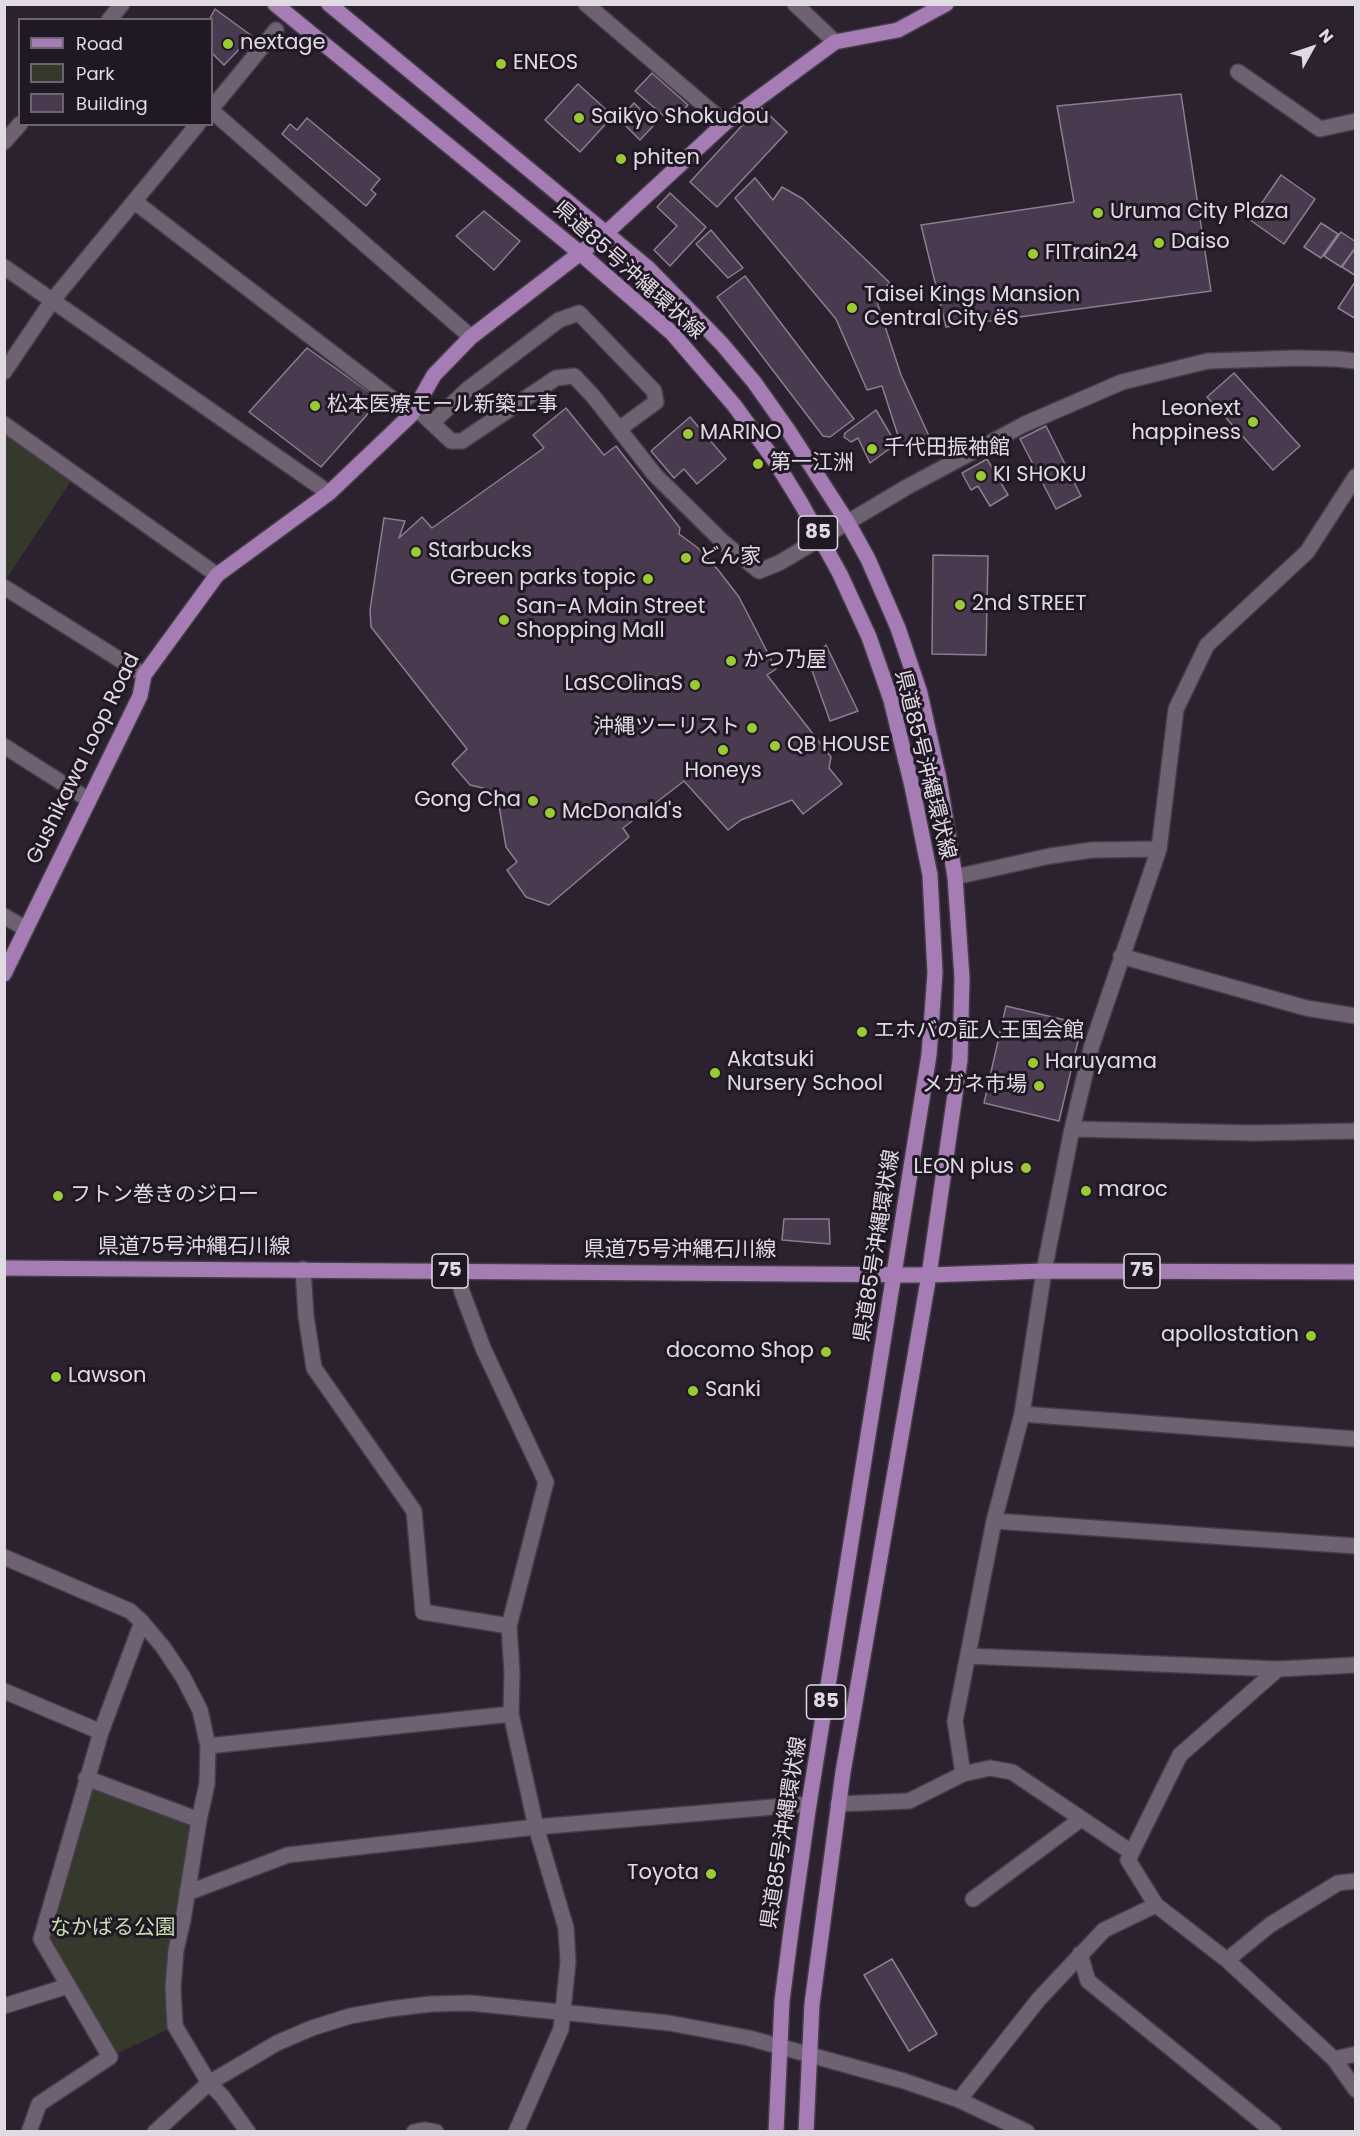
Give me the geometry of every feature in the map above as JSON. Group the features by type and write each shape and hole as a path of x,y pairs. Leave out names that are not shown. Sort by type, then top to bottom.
{"main road":[{"name":"県道85号沖縄環状線","path":"275,4 580,253 672,333 734,405 775,461 840,574 869,637 891,700 912,786 930,875 935,973 929,1055 810,1804 785,1978 779,2046 776,2132"},
{"name":"県道85号沖縄環状線","path":"330,4 604,234 648,268 722,344 754,382 788,430 848,523 868,559 898,628 920,693 939,779 956,877 962,978 960,1060 928,1275 838,1803 812,2004 806,2132"},
{"name":"Gushikawa Loop Road","path":"4,974 140,696 144,675 217,575 329,493 414,411 434,375 471,338 604,234 725,123 835,42 898,30 946,4"},
{"name":"県道75号沖縄石川線","path":"4,1268 928,1275 1044,1271 1356,1272"}],"street":[{"path":"111,18 122,4"},
{"path":"586,4 725,123"},
{"path":"795,4 835,42"},
{"path":"213,108 276,30"},
{"path":"1238,72 1320,129 1356,120"},
{"path":"213,110 471,338"},
{"path":"4,142 18,126"},
{"path":"4,372 52,301 196,126"},
{"path":"135,202 432,423 451,441 462,441 556,378 574,376 593,396 655,475 723,542 759,571 779,563 907,487 1025,424 1122,382 1208,361 1297,358 1356,361"},
{"path":"4,267 329,493"},
{"path":"432,423 468,389 559,320 579,314 654,391 656,402 619,429"},
{"path":"4,424 217,575"},
{"path":"963,1774 955,1720 994,1521 1022,1414 1044,1271 1072,1129 1092,1045 1160,849 1176,708 1207,645 1307,552 1356,476"},
{"path":"4,587 144,675"},
{"path":"4,746 89,800"},
{"path":"956,877 1092,849 1160,849"},
{"path":"4,916 26,928"},
{"path":"1121,956 1306,1008 1356,1016"},
{"path":"1072,1129 1252,1133 1356,1131"},
{"path":"303,1269 306,1316 314,1368 414,1511 423,1612 509,1626"},
{"path":"458,1271 462,1292 483,1348 546,1482 509,1626 512,1672 511,1714 536,1827 566,1928 568,1962 561,2030 516,2132"},
{"path":"1022,1414 1356,1439"},
{"path":"994,1521 1356,1546"},
{"path":"4,1557 130,1611 163,1647 183,1677 200,1710 208,1746 207,1784 176,1950 173,1988 175,2026 208,2084 222,2096 248,2132"},
{"path":"28,2132 39,2104 110,2057 41,1939 86,1778 142,1622"},
{"path":"968,1656 1278,1669 1356,1665"},
{"path":"1278,1669 1179,1755 1128,1860 1156,1905 1227,1960 1334,2059 1356,2090"},
{"path":"4,1691 101,1732"},
{"path":"208,1746 511,1714"},
{"path":"838,1803 909,1801 963,1774 990,1768 1012,1772 1131,1852"},
{"path":"86,1778 199,1820"},
{"path":"187,1893 288,1855 536,1827 810,1804"},
{"path":"973,1899 1081,1819"},
{"path":"1227,1960 1270,1925 1338,1883 1356,1881"},
{"path":"959,2100 1039,1999 1104,1930 1156,1905"},
{"path":"1080,1954 1088,1981 1274,2132"},
{"path":"4,2006 68,1986"},
{"path":"155,2132 208,2084 277,2043 312,2028 350,2016 431,2004 470,2003 669,2023 779,2046 904,2081 959,2100 1004,2127 1027,2132"},
{"path":"1334,2059 1356,2054"},
{"path":"414,2132 425,2130 436,2132"}],"green space":[{"path":"5,424 75,475 5,581"},
{"name":"なかばる公園","path":"86,1778 199,1820 175,2026 110,2057 41,1939"}],"building":[{"name":"nextage","path":"215,9 252,36 224,65 213,54 213,18 210,18"},
{"path":"652,73 688,105 672,123 635,91"},
{"name":"Saikyo Shokudou","path":"578,84 613,116 580,152 545,120"},
{"name":"Uruma City Plaza","path":"1181,94 1211,291 946,327 921,225 1074,202 1057,106"},
{"path":"634,103 655,124 640,140 619,119"},
{"path":"760,106 787,132 717,207 690,182"},
{"path":"307,118 380,179 371,190 376,194 366,206 282,134 290,124 297,130"},
{"path":"1281,175 1315,199 1284,244 1250,220"},
{"name":"Taisei Kings Mansion Central City ëS","path":"755,178 773,200 782,187 803,199 890,283 875,296 901,375 929,436 901,445 882,386 867,390 836,319 735,198"},
{"path":"670,193 706,227 670,266 654,250 677,226 657,207"},
{"path":"484,211 520,241 494,270 456,236"},
{"path":"1321,223 1338,234 1321,258 1304,247"},
{"path":"711,230 743,268 728,278 696,244"},
{"path":"1341,232 1356,242 1356,247 1341,267 1324,256"},
{"path":"1356,247 1356,276 1342,267"},
{"path":"745,276 854,419 830,437 823,436 717,297"},
{"path":"1356,282 1356,319 1338,308"},
{"name":"松本医療モール新築工事","path":"307,348 380,400 321,467 249,412"},
{"name":"Leonext happiness","path":"1234,373 1300,446 1273,470 1207,397"},
{"path":"566,408 604,455 616,446 680,528 679,534 698,548 739,597 776,669 767,675 831,757 829,768 842,784 803,814 792,800 741,820 728,830 684,781 623,828 629,837 549,905 526,897 507,870 517,862 506,847 497,794 491,790 470,785 452,764 467,749 371,627 370,610 384,518 405,521 399,538 422,517 432,528 544,448 533,435"},
{"path":"876,410 896,444 870,463 858,438 851,442 844,437 845,433"},
{"name":"MARINO","path":"690,417 726,459 697,484 684,469 674,478 651,451"},
{"path":"1046,426 1081,496 1056,509 1020,439"},
{"path":"987,459 1008,495 990,506 978,486 971,490 962,473"},
{"name":"2nd STREET","path":"933,555 988,556 986,655 932,654"},
{"path":"826,645 858,711 830,721 809,662"},
{"name":"Haruyama","path":"1006,1006 1082,1024 1059,1121 984,1103"},
{"path":"784,1219 829,1219 830,1244 782,1240"},
{"path":"892,1959 937,2034 909,2051 864,1975"}],"place":[{"name":"nextage","path":"228,44"},
{"name":"ENEOS","path":"501,64"},
{"name":"Saikyo Shokudou","path":"579,118"},
{"name":"phiten","path":"621,159"},
{"name":"Uruma City Plaza","path":"1098,213"},
{"name":"Daiso","path":"1159,243"},
{"name":"FITrain24","path":"1033,254"},
{"name":"Taisei Kings Mansion Central City ëS","path":"852,308"},
{"name":"松本医療モール新築工事","path":"315,406"},
{"name":"Leonext happiness","path":"1253,422"},
{"name":"MARINO","path":"688,434"},
{"name":"千代田振袖館","path":"872,449"},
{"name":"第一江洲","path":"758,464"},
{"name":"KI SHOKU","path":"981,476"},
{"name":"Starbucks","path":"416,552"},
{"name":"どん家","path":"686,558"},
{"name":"Green parks topic","path":"648,579"},
{"name":"2nd STREET","path":"960,605"},
{"name":"San-A Main Street Shopping Mall","path":"504,620"},
{"name":"かつ乃屋","path":"731,661"},
{"name":"LaSCOlinaS","path":"695,685"},
{"name":"沖縄ツーリスト","path":"752,728"},
{"name":"QB HOUSE","path":"775,746"},
{"name":"Honeys","path":"723,750"},
{"name":"Gong Cha","path":"533,801"},
{"name":"McDonald's","path":"550,813"},
{"name":"エホバの証人王国会館","path":"862,1032"},
{"name":"Haruyama","path":"1033,1063"},
{"name":"Akatsuki Nursery School","path":"715,1073"},
{"name":"メガネ市場","path":"1039,1086"},
{"name":"LEON plus","path":"1026,1168"},
{"name":"maroc","path":"1086,1191"},
{"name":"フトン巻きのジロー","path":"58,1196"},
{"name":"apollostation","path":"1311,1336"},
{"name":"docomo Shop","path":"826,1352"},
{"name":"Lawson","path":"56,1377"},
{"name":"Sanki","path":"693,1391"},
{"name":"Toyota","path":"711,1874"}]}
